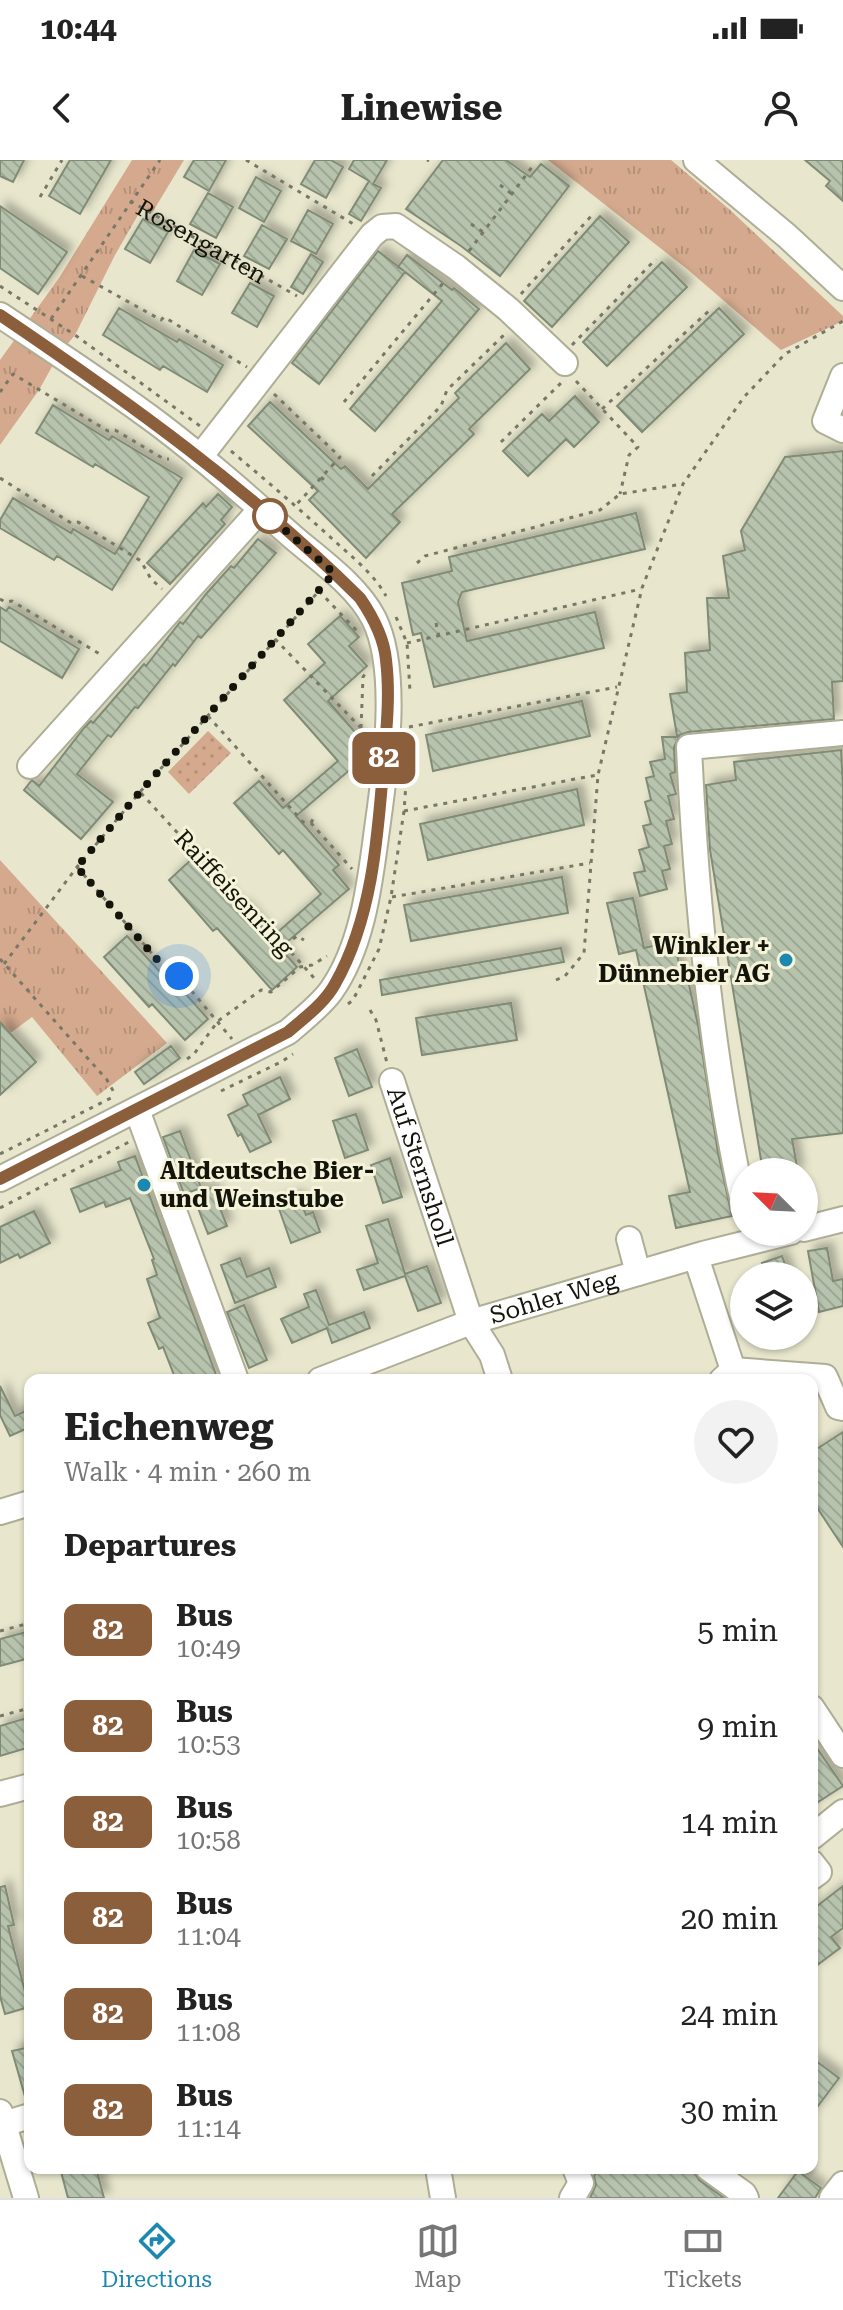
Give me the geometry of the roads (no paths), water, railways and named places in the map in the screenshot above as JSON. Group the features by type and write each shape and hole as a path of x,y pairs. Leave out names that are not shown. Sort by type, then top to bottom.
{"street":[{"path":"696,160 787,236 843,288"},
{"path":"207,447 372,235 382,227 396,226 456,267 514,314 562,360"},
{"path":"0,315 125,400 207,447 327,582 360,598 375,620 386,657 388,709 381,801 371,874 359,929 346,963 328,994 288,1032 243,1055 127,1102 0,1179"},
{"path":"843,376 825,421 843,430"},
{"path":"30,766 261,509"},
{"path":"735,1158 715,1043 692,816 689,747 843,733"},
{"name":"Auf Sternsholl","path":"392,1081 471,1322 492,1355 498,1374"},
{"path":"127,1102 146,1134 234,1374"},
{"path":"818,1225 843,1219"},
{"path":"629,1239 638,1273"},
{"name":"Sohler Weg","path":"336,1374 471,1322 730,1245"},
{"path":"696,1257 727,1374"},
{"path":"818,1377 825,1377 838,1407 843,1408"},
{"path":"0,1512 24,1505"},
{"path":"818,1717 843,1755"},
{"path":"0,1794 24,1788"},
{"path":"818,1832 843,1812"},
{"path":"24,2117 1,2120 26,2198"},
{"path":"439,2174 443,2198"},
{"path":"572,2198 581,2183 577,2174"},
{"path":"716,2174 746,2198"},
{"path":"832,2198 843,2184"}],"place":[{"name":"Winkler + Dünnebier AG","path":"786,960"},
{"name":"Altdeutsche Bier- und Weinstube","path":"144,1185"}]}
